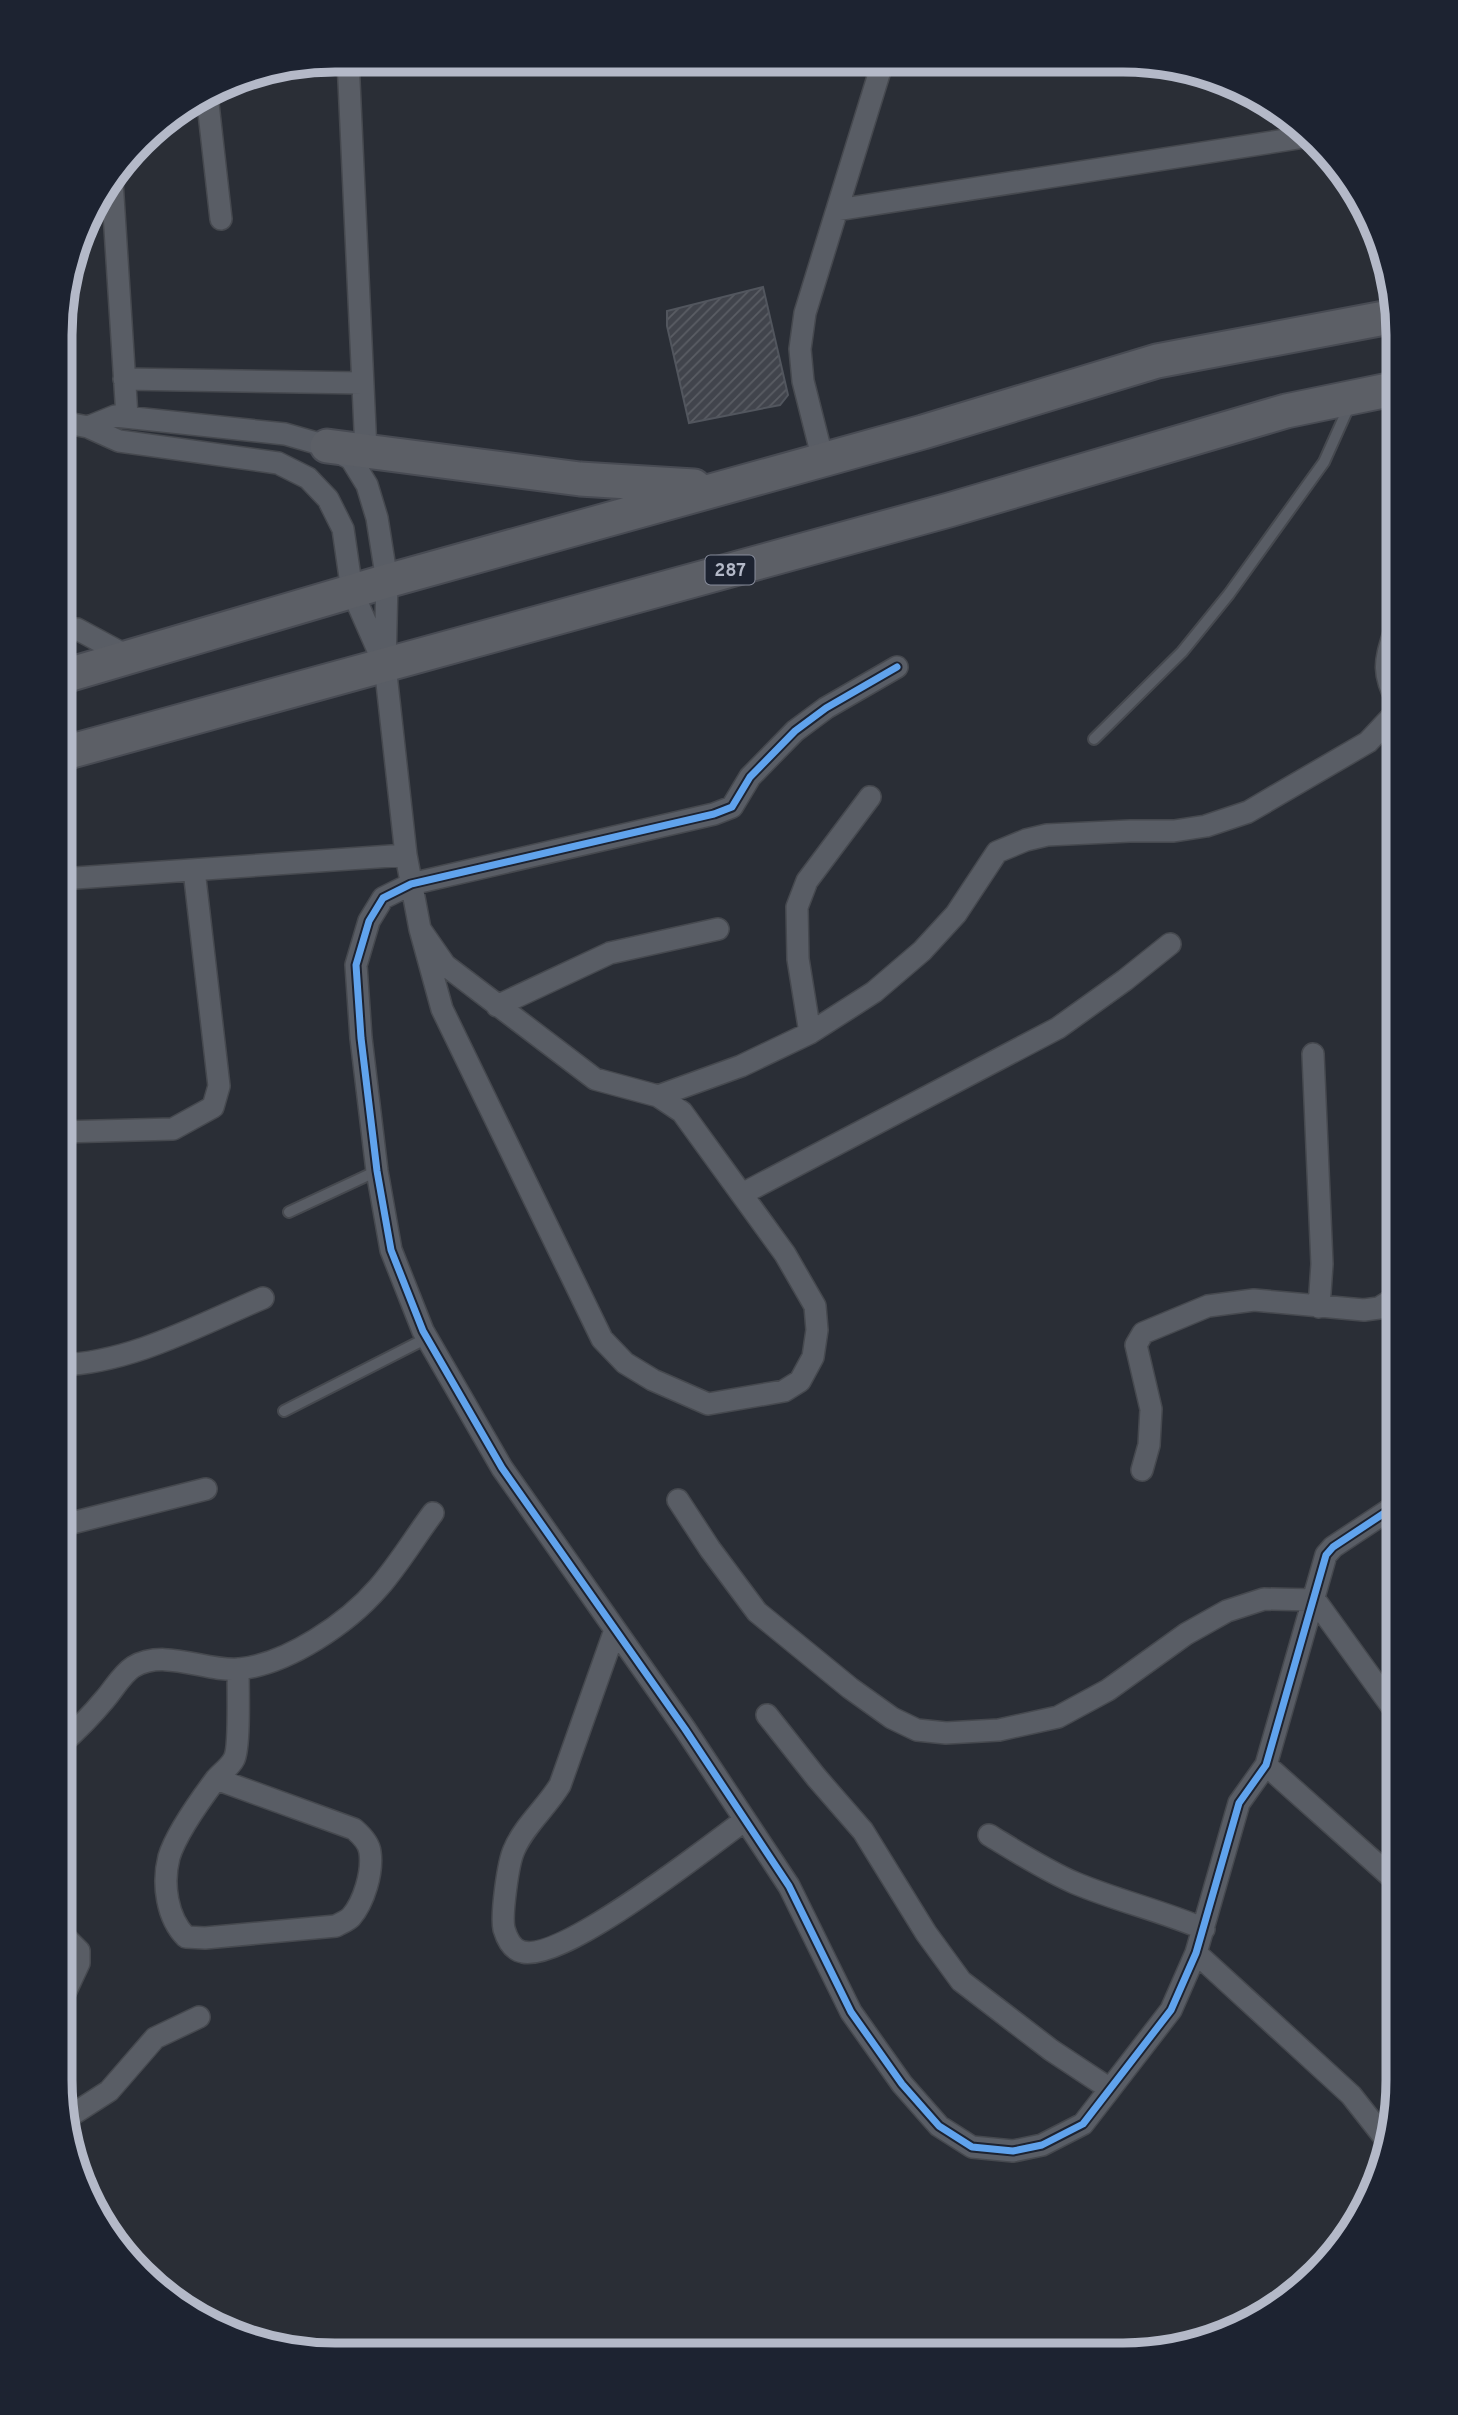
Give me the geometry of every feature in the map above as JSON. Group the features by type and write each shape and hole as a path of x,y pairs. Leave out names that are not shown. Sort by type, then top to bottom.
{"main road":[{"path":"72,674 352,591 822,460 1157,362 1386,318"},
{"name":"287","path":"72,751 949,510 1286,411 1386,390"},
{"path":"327,446 580,479 721,488"}],"street":[{"path":"348,72 366,451"},
{"path":"822,460 803,381 800,349 805,313 880,72"},
{"path":"208,104 221,219"},
{"path":"837,210 1298,138"},
{"path":"113,194 127,417"},
{"path":"124,379 362,383"},
{"path":"89,427 115,416 285,434 327,446 351,459 367,485 377,518 387,581 385,665 406,855 420,929 442,1009 602,1339 625,1363 653,1380 708,1405 784,1391 800,1381 813,1357 817,1330 815,1306 785,1254 682,1112 658,1096 595,1079 445,965 420,929"},
{"path":"72,424 89,427 119,442 278,463 308,478 328,499 342,529 352,591 385,665"},
{"path":"72,629 77,629 129,657"},
{"path":"897,667 826,708 795,731 750,777 732,807 714,814 411,884 383,898 369,921 356,965 361,1038 377,1171 391,1250 427,1338 502,1468 685,1729 789,1886 851,2012 902,2084 939,2126 972,2147 1013,2151 1042,2145 1083,2124 1171,2010 1204,1929 1239,1803 1266,1765 1326,1555 1333,1547 1386,1512"},
{"path":"658,1096 741,1066 810,1033 874,992 922,951 957,914 997,852 1047,835 1174,831 1206,826 1248,812 1368,742 1386,723"},
{"path":"810,1033 798,959 797,907 807,881 870,797"},
{"path":"72,878 406,855"},
{"path":"72,1132 173,1129 213,1107 219,1086 194,870"},
{"path":"497,1006 610,953 718,929"},
{"path":"742,1194 1058,1028 1170,944"},
{"path":"1314,1054 1322,1264 1320,1307"},
{"path":"72,1365 82,1365 143,1348 263,1298"},
{"path":"1142,1470 1149,1445 1151,1409 1136,1345 1143,1333 1208,1306 1254,1300 1364,1310 1379,1308 1386,1304"},
{"path":"72,1523 206,1489"},
{"path":"678,1500 709,1549 757,1612 850,1688 892,1718 917,1730 946,1734 999,1730 1058,1717 1108,1690 1186,1634 1227,1611 1264,1599 1315,1600"},
{"path":"72,1735 134,1667 166,1660 238,1669 267,1662 294,1651 342,1622 379,1587 433,1513"},
{"path":"1315,1600 1386,1698"},
{"path":"615,1630 560,1785 547,1806 528,1825 513,1852 502,1919 507,1939 517,1950 535,1953 575,1937 635,1901 745,1820"},
{"path":"216,1779 354,1829 362,1837 370,1851 368,1882 349,1919 336,1926 205,1938 186,1937 177,1928 170,1912 167,1882 169,1857 182,1831 216,1779 235,1758 238,1669"},
{"path":"767,1715 863,1831 926,1933 961,1981 1051,2050 1110,2089"},
{"path":"1266,1765 1386,1872"},
{"path":"989,1835 1073,1882 1174,1916 1204,1929"},
{"path":"72,1944 79,1951 79,1963 72,1978"},
{"path":"1196,1953 1351,2095 1381,2133"},
{"path":"74,2114 109,2091 155,2038 199,2017"}],"lane":[{"path":"1094,739 1182,652 1229,594 1324,462 1353,397"},
{"path":"289,1212 377,1171"},
{"path":"284,1411 427,1338"}],"building":[{"path":"763,287 788,395 780,405 689,423 667,326 667,311"}],"cycle path":[{"path":"897,667 826,708 795,731 750,777 732,807 714,814 411,884 383,898 369,921 356,965 361,1038 377,1171 391,1250 423,1331 502,1468 685,1729 789,1886 851,2012 902,2084 939,2126 972,2147 1013,2151 1042,2145 1083,2124 1171,2010 1196,1953 1239,1803 1266,1765 1326,1555 1333,1547 1386,1512"}]}
